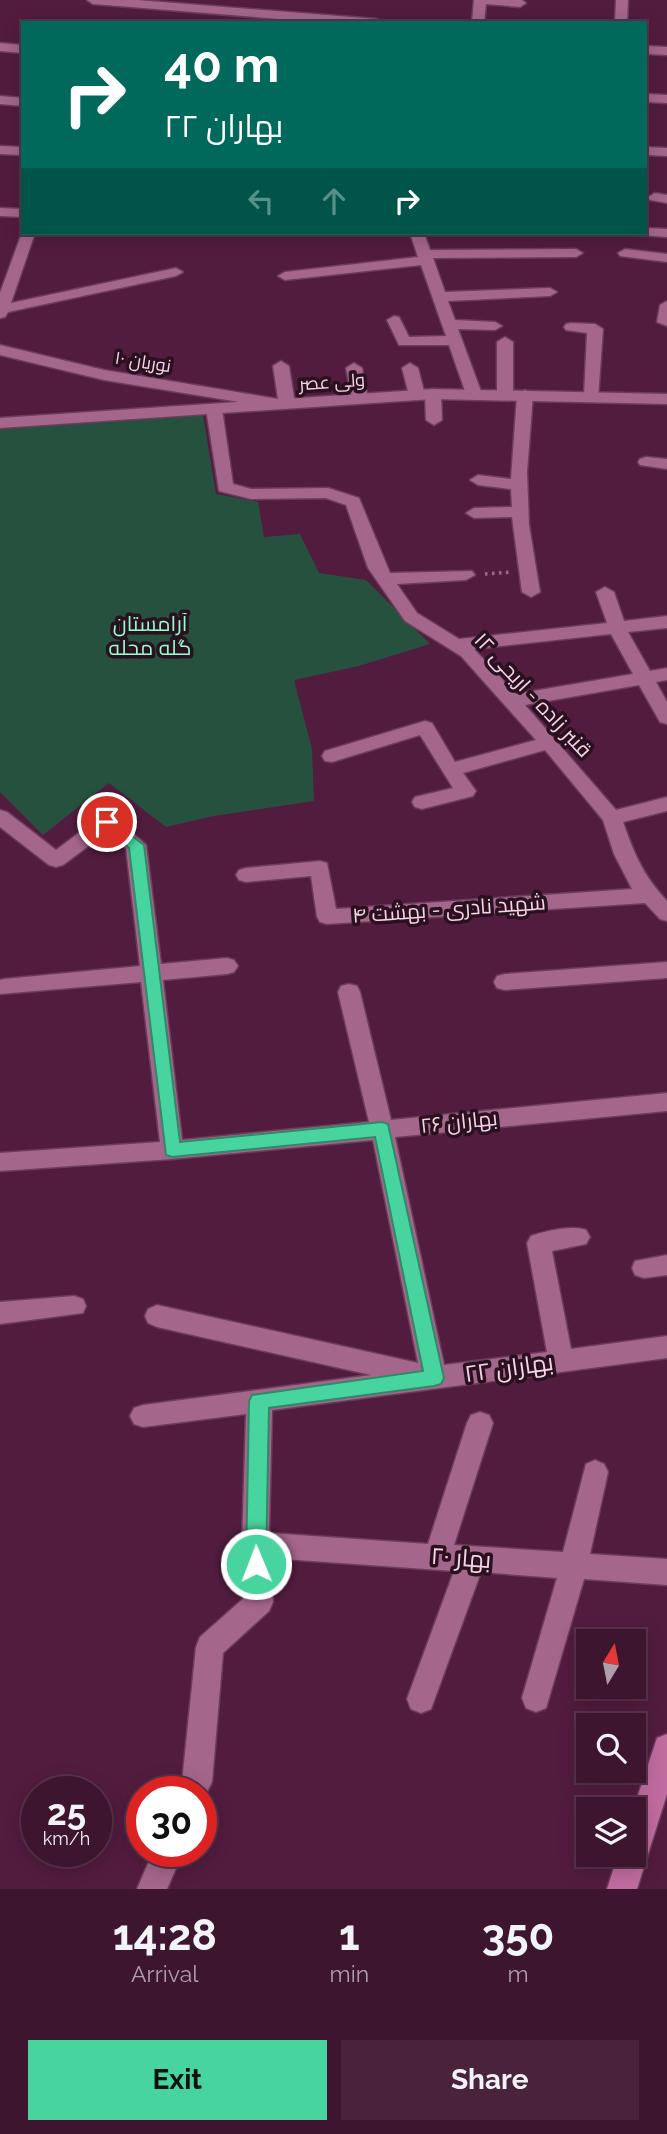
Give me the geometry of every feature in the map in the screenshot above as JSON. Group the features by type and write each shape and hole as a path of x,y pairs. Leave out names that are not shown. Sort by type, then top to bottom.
{"highway":[{"path":"646,1813 667,1748"},
{"path":"622,1889 629,1867"}],"street":[{"path":"93,0 170,3 356,21"},
{"path":"478,21 480,0 520,3"},
{"path":"621,21 622,0"},
{"path":"158,21 170,3"},
{"path":"0,47 21,49"},
{"path":"647,50 667,51"},
{"path":"647,98 667,99"},
{"path":"0,100 21,102"},
{"path":"0,150 21,152"},
{"path":"647,151 667,152"},
{"path":"0,212 21,213"},
{"path":"647,232 667,233"},
{"path":"1,311 28,235"},
{"path":"418,235 474,394"},
{"path":"285,276 426,257 576,253"},
{"path":"625,253 667,258"},
{"path":"1,311 176,272"},
{"path":"441,298 550,292"},
{"path":"667,305 664,322 667,322"},
{"path":"394,320 404,342 455,340"},
{"path":"450,324 495,326"},
{"path":"571,327 595,329 592,397"},
{"path":"505,342 505,394"},
{"name":"نوریان ۱۰","path":"0,350 104,375 284,404"},
{"path":"281,366 284,404"},
{"path":"354,368 360,399"},
{"path":"410,368 425,395 434,420"},
{"path":"525,394 520,485 531,592"},
{"name":"ولی عصر","path":"0,423 425,395 525,394 667,399"},
{"name":"قنبر زاده - اریحی ۱۲","path":"214,409 225,487 251,494 328,494 353,502 377,568 411,617 467,652 612,818"},
{"path":"646,462 667,464"},
{"path":"478,480 520,485"},
{"path":"474,513 521,512"},
{"path":"385,579 466,575"},
{"path":"606,592 617,627 667,718"},
{"path":"457,646 667,622"},
{"path":"512,701 643,676 667,674"},
{"path":"332,756 425,727 450,770 466,790 422,802"},
{"path":"450,770 549,743"},
{"path":"667,804 612,818 624,854 640,884 667,914"},
{"path":"0,817 56,860 107,822 136,845 172,1150"},
{"name":"شهید نادری - بهشت ۴","path":"246,875 320,868 327,917 652,895"},
{"path":"4,987 227,966"},
{"path":"505,982 667,970"},
{"path":"157,1317 434,1378 382,1129 349,992"},
{"name":"بهاران ۲۶","path":"0,1162 172,1150 667,1101"},
{"path":"561,1361 539,1243 578,1237"},
{"path":"0,1313 74,1306"},
{"name":"بهاران ۲۲","path":"142,1416 667,1347"},
{"path":"198,1776 210,1647 258,1602 255,1545 259,1401"},
{"path":"438,1557 480,1423"},
{"path":"536,1698 574,1564 595,1472"},
{"name":"بهار ۲۰","path":"255,1545 667,1572"},
{"path":"421,1699 472,1559"},
{"path":"152,1889 162,1867"}],"path":[{"path":"466,575 529,571"}],"green space":[{"name":"آرامستان گله محله","path":"203,415 216,494 258,502 264,537 300,534 319,573 366,580 430,644 359,666 294,680 312,749 314,801 214,816 166,827 109,783 43,835 0,792 0,429"}],"route":[{"path":"107,822 136,845 172,1150 382,1129 434,1378 259,1401 256,1564"}]}
